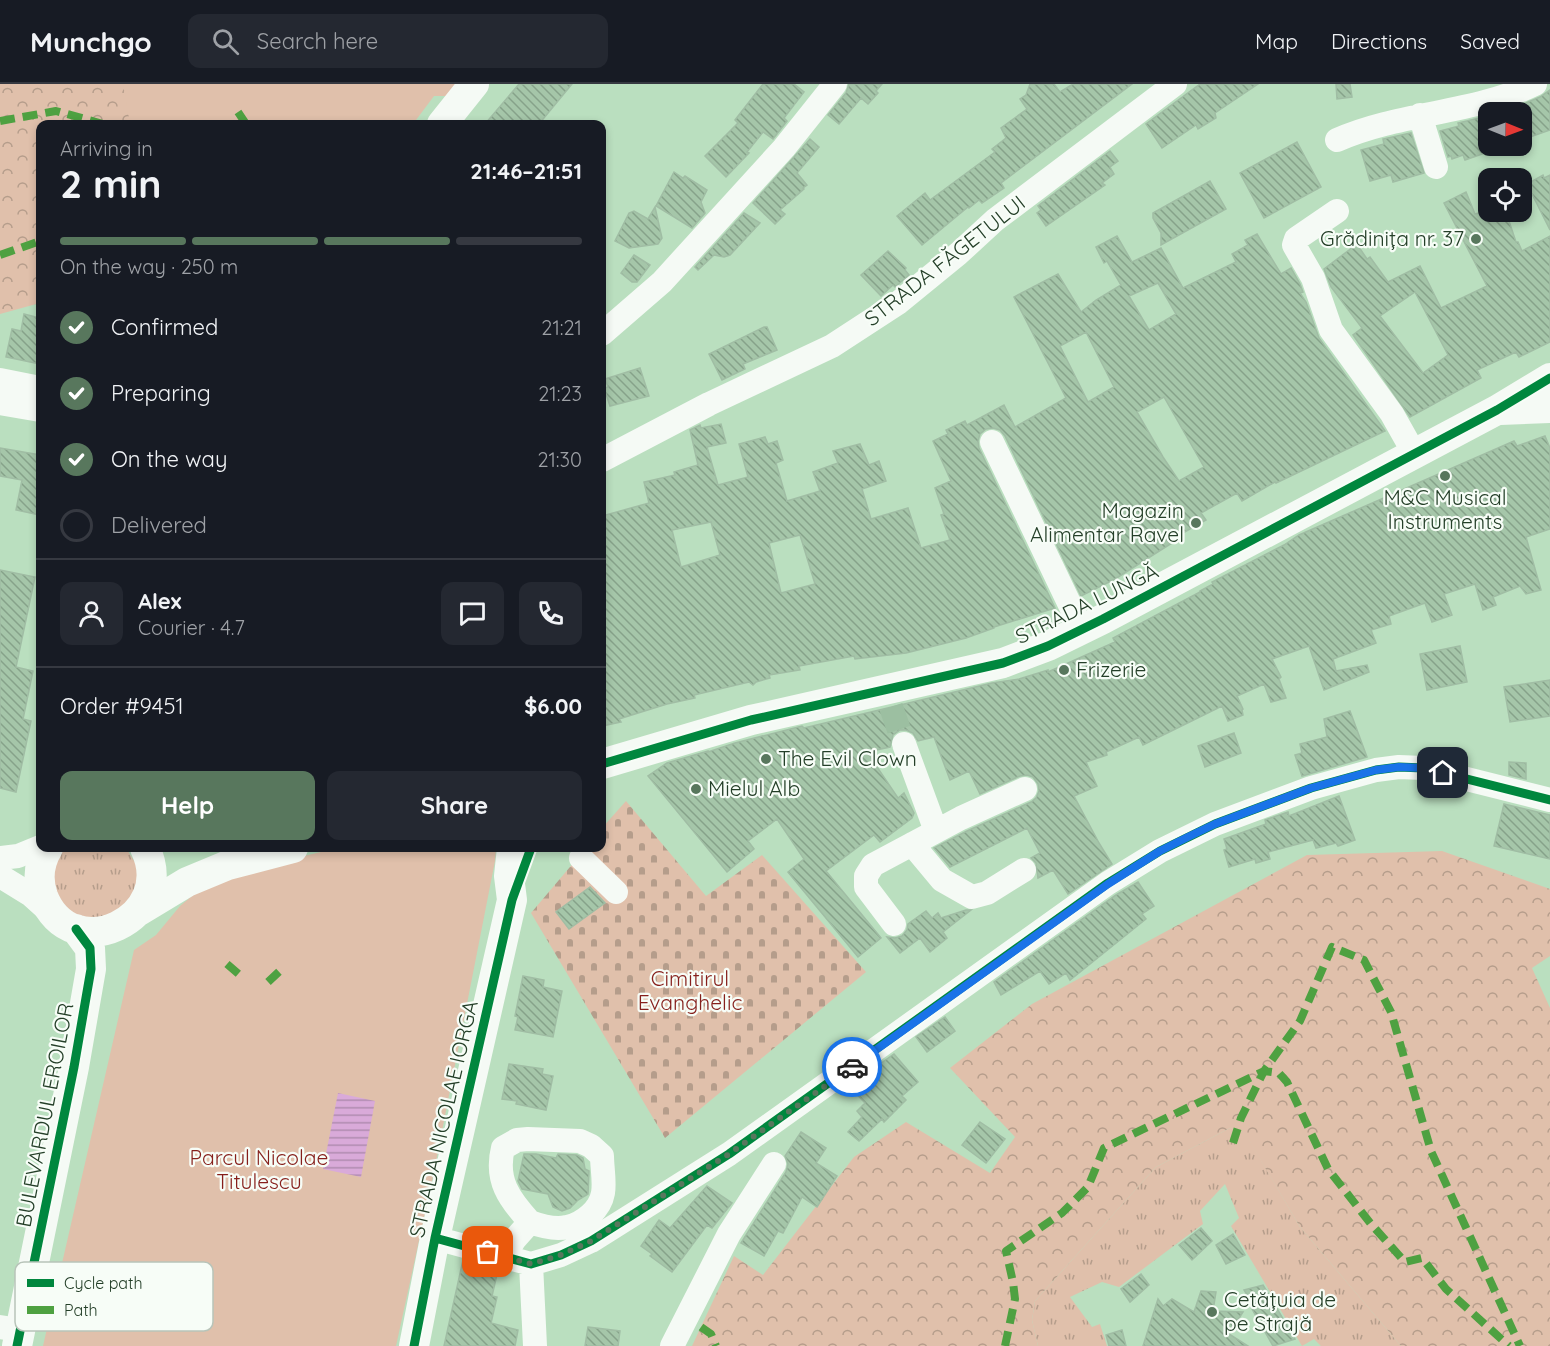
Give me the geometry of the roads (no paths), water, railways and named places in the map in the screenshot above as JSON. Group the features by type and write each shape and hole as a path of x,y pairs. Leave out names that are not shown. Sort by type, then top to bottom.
{"main road":[{"path":"445,120 474,84"},
{"name":"STRADA LUNGĂ","path":"606,763 751,720 888,699 1003,663 1048,646 1497,410 1550,378"},
{"name":"STRADA LUNGĂ","path":"1497,410 1550,408"},
{"name":"BULEVARDUL EROILOR","path":"29,1262 74,1066 91,969 90,948 46,903 40,888 39,872 46,852"},
{"path":"139,911 147,897 151,882 146,852"},
{"path":"151,852 166,860 194,867 228,865"},
{"path":"66,923 93,932 110,930 126,923 139,911 187,882 228,865 278,852"},
{"name":"STRADA NICOLAE IORGA","path":"414,1346 435,1238 512,900 509,876 512,852"},
{"path":"512,900 530,852"}],"street":[{"path":"606,331 662,282 784,148 835,84"},
{"name":"STRADA FĂGETULUI","path":"606,458 709,404 832,346 898,303 995,220 1175,84"},
{"path":"1501,102 1535,84"},
{"path":"1337,140 1384,123 1420,115 1478,108"},
{"path":"1420,115 1436,167"},
{"path":"1337,211 1296,239 1294,245 1313,278 1331,330 1392,414 1414,453"},
{"path":"0,380 36,387"},
{"path":"0,403 36,409"},
{"path":"992,442 1082,630"},
{"path":"904,744 936,831"},
{"path":"435,1238 531,1264 561,1255 591,1241 729,1154 1108,884 1160,851 1215,824 1311,788 1376,770 1399,767 1423,768 1550,800"},
{"path":"894,924 866,887 866,876 873,865 936,831 1025,789"},
{"path":"912,844 942,880 972,897 987,893 1024,870"},
{"path":"0,858 18,856 36,849"},
{"path":"575,852 616,892"},
{"path":"0,876 31,895 66,923"},
{"path":"528,1139 580,1141 591,1146 602,1156 603,1194 596,1210 583,1221 567,1228 546,1227 530,1222 504,1187 499,1163 503,1148 517,1140 528,1139"},
{"path":"672,1346 729,1234 774,1164"},
{"path":"505,1256 513,1240 530,1222"},
{"path":"531,1264 535,1346"}],"tunnel":[{"path":"891,707 904,744"}],"place":[{"name":"Grădinița nr. 37","path":"1476,239"},
{"name":"M&C Musical Instruments","path":"1445,476"},
{"name":"Magazin Alimentar Ravel","path":"1196,523"},
{"name":"Frizerie","path":"1064,670"},
{"name":"The Evil Clown","path":"766,759"},
{"name":"Mielul Alb","path":"696,789"},
{"name":"Cetățuia de pe Strajă","path":"1212,1312"}],"park label":[{"name":"Cimitirul Evanghelic","path":"690,991"},
{"name":"Parcul Nicolae Titulescu","path":"259,1170"}]}
